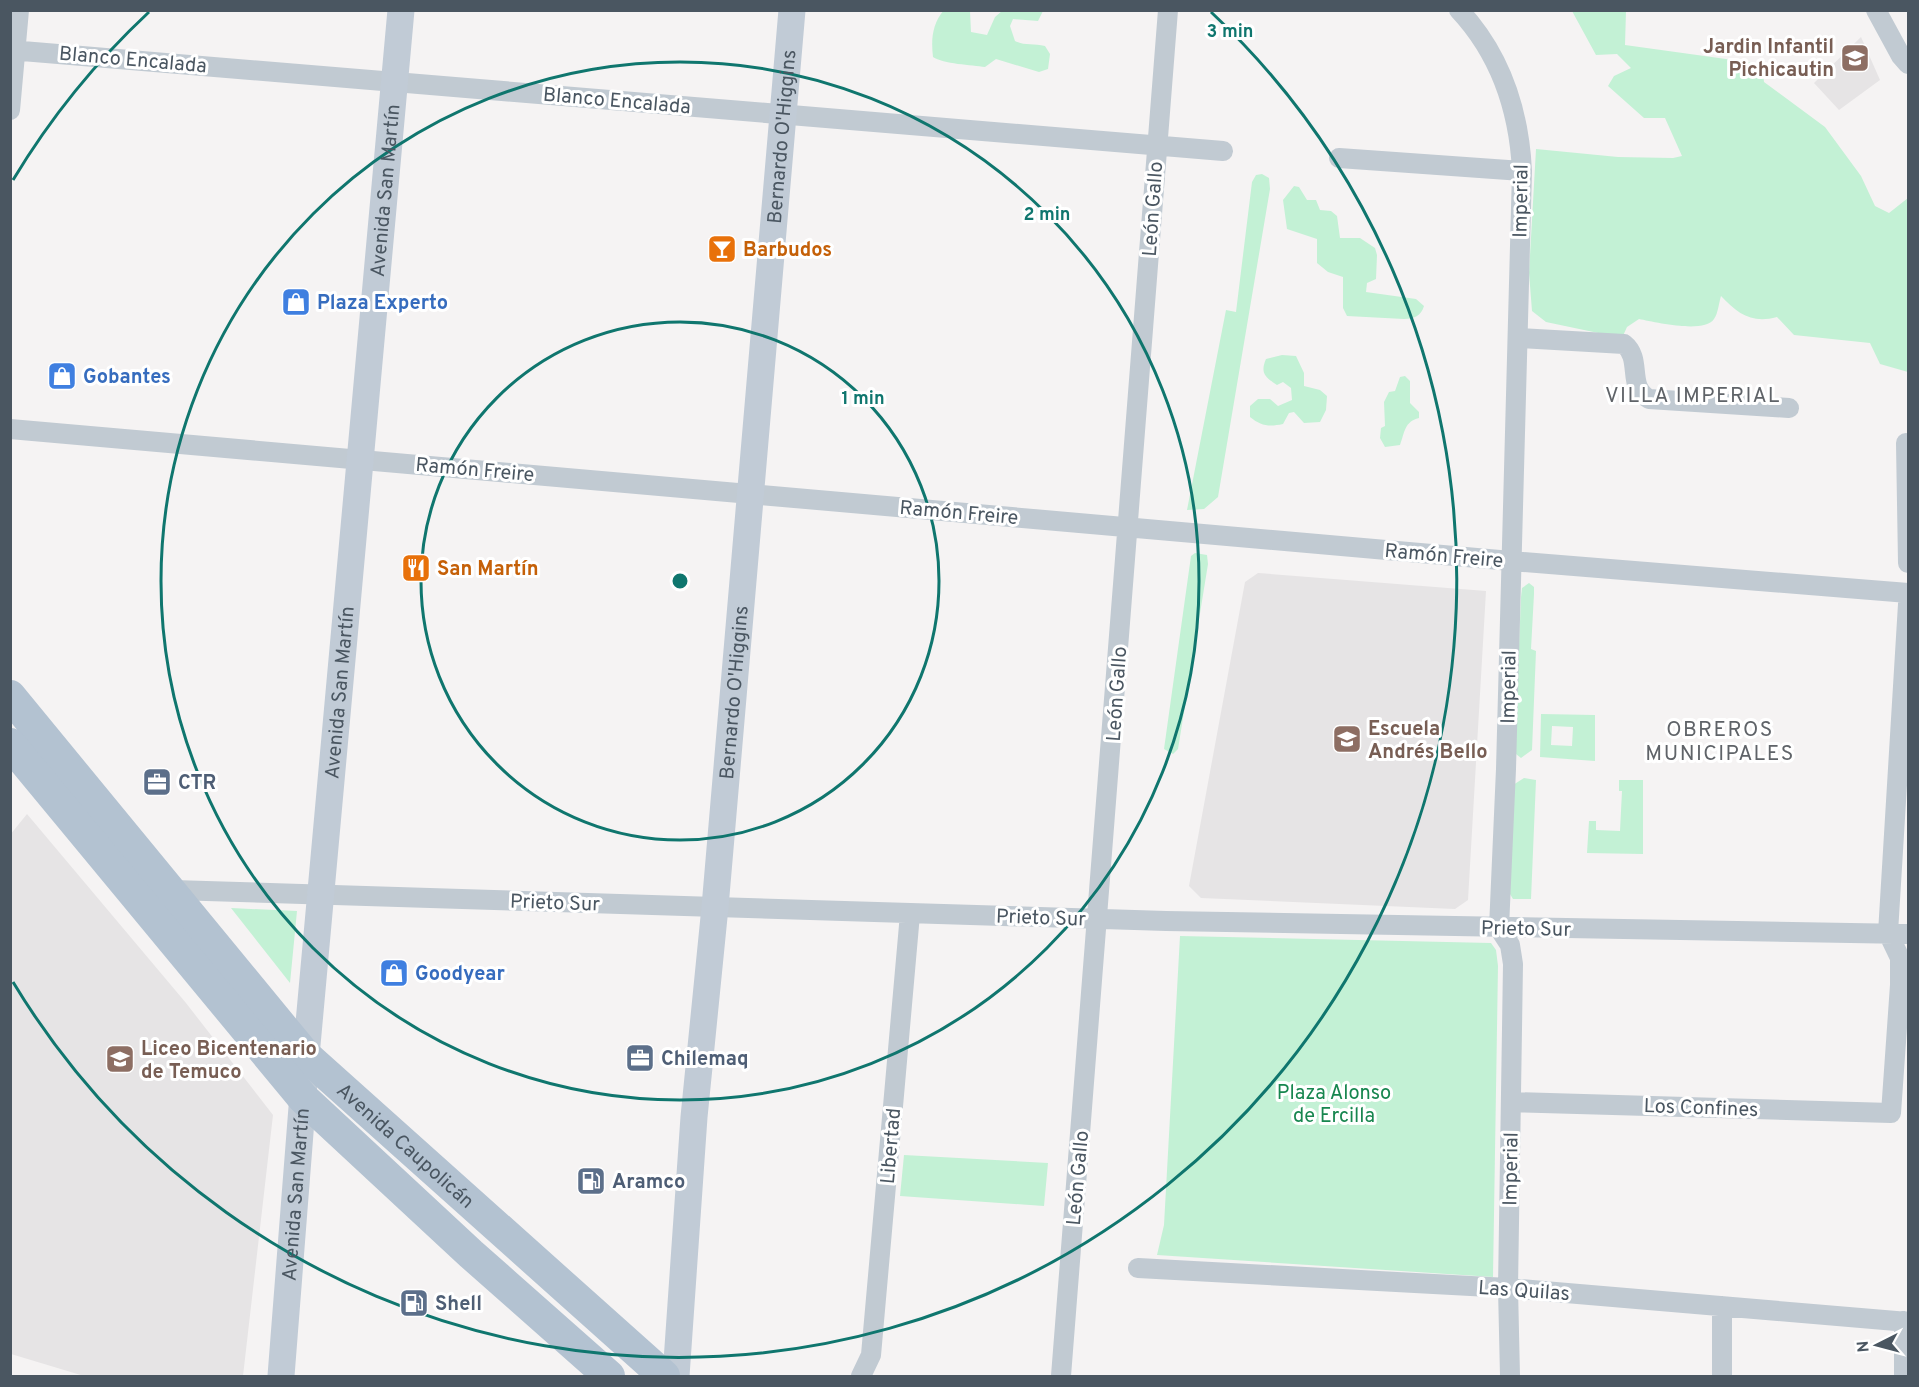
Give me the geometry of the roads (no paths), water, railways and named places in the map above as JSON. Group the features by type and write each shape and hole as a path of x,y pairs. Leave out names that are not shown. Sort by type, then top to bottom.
{"main road":[{"name":"Avenida San Martín","path":"281,1377 306,1056 401,10"},
{"name":"Bernardo O'Higgins","path":"676,1377 694,1117 715,907 792,10"},
{"name":"Avenida Caupolicán","path":"10,696 173,891 306,1056 664,1377"},
{"name":"Avenida Caupolicán","path":"10,744 303,1098 471,1254 609,1377"}],"street":[{"path":"10,110 13,50 19,10"},
{"name":"León Gallo","path":"1061,1377 1168,10"},
{"name":"Imperial","path":"1459,10 1481,39 1509,91 1517,120 1522,171 1499,928 1510,945 1513,964 1508,1288 1510,1377"},
{"path":"1876,10 1900,56 1908,64"},
{"name":"Blanco Encalada","path":"13,50 1223,151"},
{"path":"1339,158 1522,171"},
{"path":"1518,338 1624,344 1631,349 1636,386 1640,395 1649,399 1789,408"},
{"name":"Ramón Freire","path":"10,429 1510,561 1908,593"},
{"path":"1906,443 1908,563"},
{"path":"1888,933 1908,604"},
{"name":"Prieto Sur","path":"173,891 1098,919 1908,934"},
{"name":"Libertad","path":"861,1377 871,1355 910,914"},
{"name":"Los Confines","path":"1511,1102 1891,1113 1900,958 1888,933"},
{"name":"Las Quilas","path":"1138,1268 1508,1288 1906,1322"},
{"path":"1722,1306 1722,1377"},
{"path":"1904,1377 1906,1322"}],"place":[{"name":"Jardin Infantil Pichicautin","path":"1855,58"},
{"name":"Barbudos","path":"722,249"},
{"name":"Plaza Experto","path":"296,302"},
{"name":"Gobantes","path":"62,376"},
{"name":"San Martín","path":"416,568"},
{"name":"Escuela Andrés Bello","path":"1347,739"},
{"name":"CTR","path":"157,782"},
{"name":"Goodyear","path":"394,973"},
{"name":"Chilemaq","path":"640,1058"},
{"name":"Liceo Bicentenario de Temuco","path":"120,1059"},
{"name":"Aramco","path":"591,1181"},
{"name":"Shell","path":"414,1303"}],"district":[{"name":"VILLA IMPERIAL","path":"1693,395"},
{"name":"OBREROS MUNICIPALES","path":"1720,741"}],"park label":[{"name":"Plaza Alonso de Ercilla","path":"1334,1104"}]}
